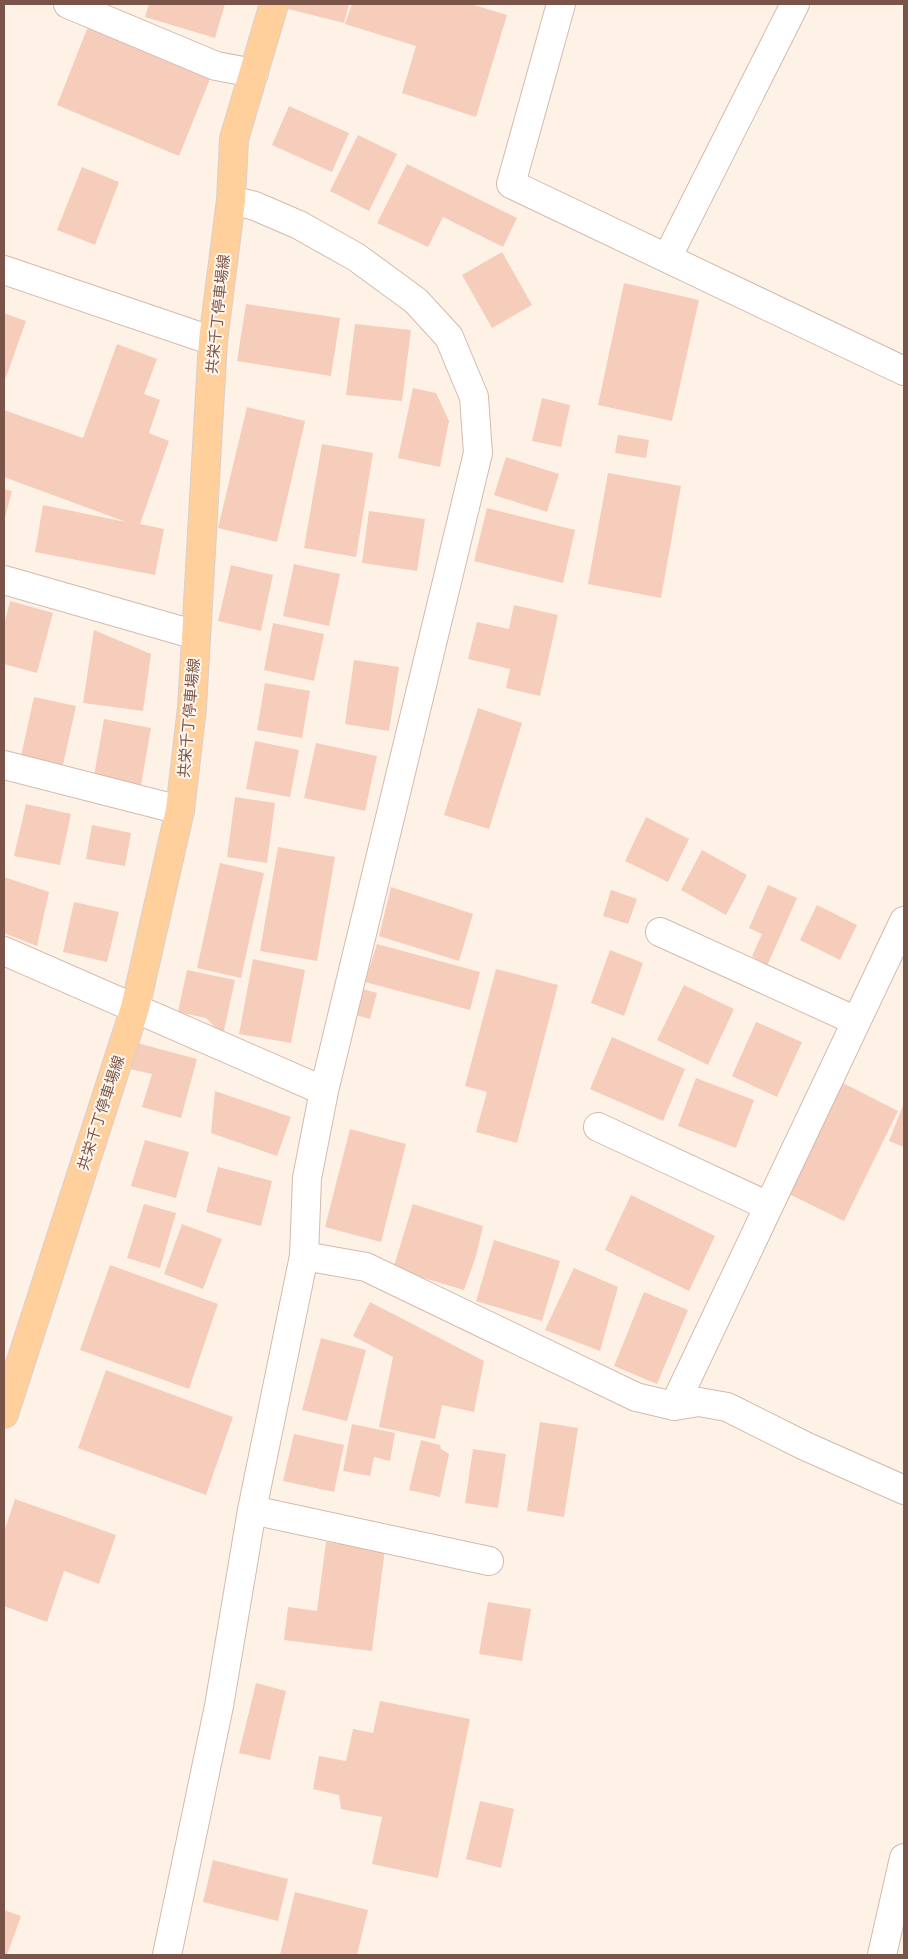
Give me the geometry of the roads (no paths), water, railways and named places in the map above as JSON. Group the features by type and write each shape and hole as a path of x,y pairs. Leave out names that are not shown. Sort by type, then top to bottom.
{"main road":[{"name":"共栄千丁停車場線","path":"4,1414 135,1008 180,810 192,708 213,341 231,200 234,139 274,4"}],"street":[{"path":"68,4 216,66 254,73"},
{"path":"561,4 511,184 904,371"},
{"path":"667,258 795,4"},
{"path":"168,1955 220,1706 252,1510 304,1256 307,1178 324,1090 478,453 474,397 449,337 416,302 356,256 299,225 255,206 231,200"},
{"path":"4,270 213,341"},
{"path":"4,580 196,635"},
{"path":"4,765 180,810"},
{"path":"674,1406 904,921"},
{"path":"660,932 856,1021"},
{"path":"4,950 324,1090"},
{"path":"598,1127 768,1206"},
{"path":"304,1256 366,1267 636,1397 674,1406 699,1402 726,1407 805,1446 904,1490"},
{"path":"252,1510 489,1561"},
{"path":"882,1955 904,1858"}]}
